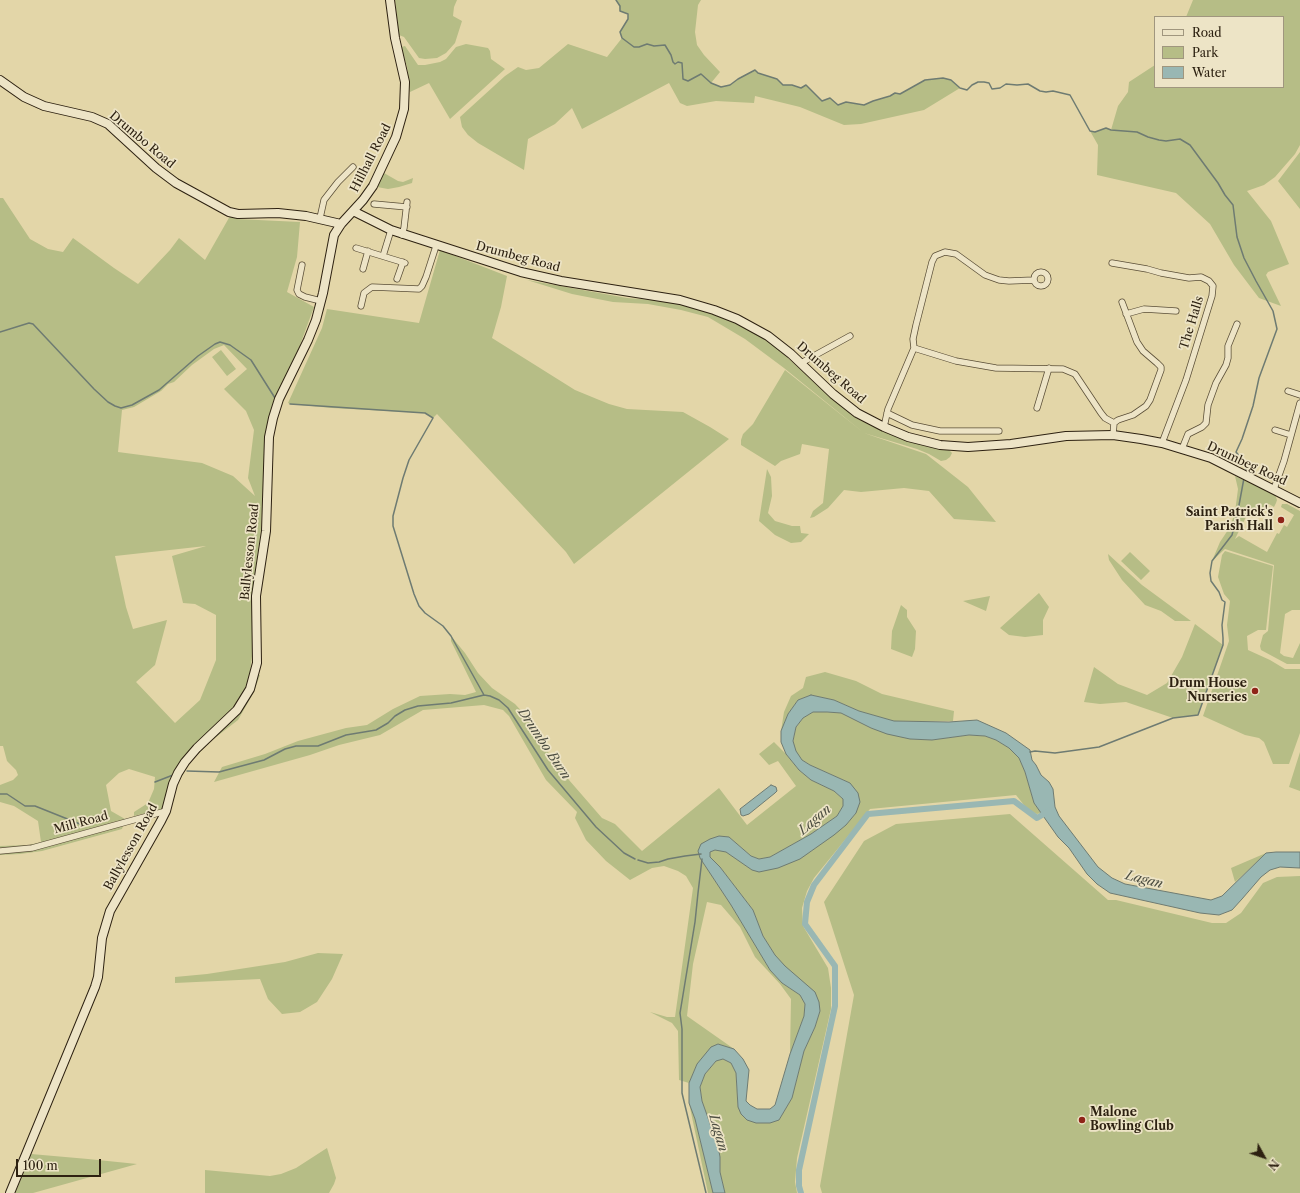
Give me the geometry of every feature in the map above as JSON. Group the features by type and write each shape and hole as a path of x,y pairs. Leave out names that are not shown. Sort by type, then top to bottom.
{"street":[{"name":"Hillhall Road","path":"341,224 364,200 373,186 396,137 404,109 405,82 395,38 390,0"},
{"name":"Drumbo Road","path":"0,80 24,97 44,106 92,117 108,124 146,160 165,175 176,183 229,212 238,214 278,213 320,218 341,224"},
{"path":"320,218 324,200 338,182 353,167"},
{"path":"374,204 407,204 402,235"},
{"name":"Drumbeg Road","path":"353,211 402,235 535,276 655,295 697,304 720,312 753,328 776,343 801,363 844,403 870,420 884,427 924,441 968,447 1011,444 1066,436 1113,435 1162,443 1212,458 1300,503"},
{"name":"Ballylesson Road","path":"10,1193 95,987 98,977 102,938 110,911 166,811 173,784 185,762 210,735 237,710 247,694 254,676 257,663 258,643 256,596 266,531 269,437 279,399 308,340 321,301 334,235 341,224"},
{"path":"383,256 391,230"},
{"path":"361,306 364,293 372,287 419,289 422,286 436,246"},
{"path":"356,248 404,262 397,279"},
{"path":"363,269 368,251"},
{"path":"884,427 887,413 914,348 916,325 932,262 935,256 945,252 956,254 985,275 999,280 1034,280"},
{"name":"The Halls","path":"1112,263 1189,278 1201,277 1209,281 1213,286 1212,296 1186,380 1162,443"},
{"path":"302,265 297,290 299,294 321,301"},
{"path":"1114,423 1118,420 1133,415 1146,406 1150,400 1161,370 1161,367 1143,351 1137,342 1122,302"},
{"path":"1126,314 1144,309 1176,311"},
{"path":"1182,449 1188,434 1202,427 1206,423 1208,405 1216,383 1226,365 1228,358 1228,346 1236,324"},
{"path":"801,363 850,336"},
{"path":"914,348 956,361 996,368 1063,369 1075,374 1101,413 1105,418 1114,423"},
{"path":"1037,408 1049,368"},
{"path":"1288,391 1300,395"},
{"path":"1274,489 1284,461 1300,403"},
{"path":"887,413 912,425 940,430 999,432"},
{"path":"1113,435 1114,423"},
{"path":"1275,430 1291,435"},
{"name":"Mill Road","path":"0,850 32,848 166,811"}],"green space":[{"path":"395,0 457,0 454,7 453,16 462,21 455,43 446,53 437,58 419,58 404,37 399,35"},
{"path":"616,0 701,0 698,5 695,32 697,45 720,72 711,83 721,87 730,85 755,70 758,73 777,79 783,85 792,85 801,88 806,85 822,101 830,98 838,105 846,102 864,105 895,93 900,94 925,80 943,78 951,80 960,88 924,110 861,124 844,125 800,107 755,96 754,103 716,101 687,106 680,103 669,83 582,129 572,108 555,124 528,139 524,170 478,143 468,135 462,127 460,117 505,76 518,67 526,70 539,68 568,44 607,57 622,38 620,32 628,19 628,14 620,11"},
{"path":"1193,0 1300,0 1300,145 1295,154 1275,177 1264,185 1247,191 1271,221 1289,264 1268,272 1266,275 1281,306 1259,298 1234,265 1210,224 1176,193 1097,175 1098,145 1090,131 1095,132 1106,128 1111,130 1118,106 1128,92 1129,82 1154,66 1154,88 1284,88 1284,16 1186,16"},
{"path":"466,44 488,48 491,59 505,69 450,119 429,83 410,92 407,67 401,47 405,46 418,65 425,65 440,62 446,59 456,47"},
{"path":"1300,152 1300,209 1278,181"},
{"path":"384,173 398,181 403,182 413,178 412,183 388,189 377,187"},
{"path":"0,198 3,198 30,239 48,249 63,252 73,238 138,284 170,250 179,238 205,260 230,216 237,219 300,222 297,257 287,292 314,307 296,356 272,406 266,431 261,529 252,608 253,648 250,673 260,675 254,692 238,720 211,741 190,762 177,785 173,802 162,809 134,816 134,812 148,803 154,789 155,777 129,769 119,773 106,785 111,811 125,819 122,829 42,851 20,854 0,855 0,846 29,845 41,842 38,821 14,806 0,802 0,785 13,780 18,775 16,770 7,761 3,746 0,746","holes":["224,345 247,369 224,389 246,411 254,430 248,478 255,496 233,476 202,463 118,452 122,410 134,407 161,391 168,384 174,382 192,365 214,349","206,546 172,556 183,603 195,604 216,615 216,660 200,700 175,723 136,682 155,665 167,620 133,629 126,607 115,556"]},
{"path":"440,250 507,276 501,307 492,338 575,390 609,404 627,409 683,412 729,439 574,564 566,552 437,414 433,418 425,413 332,408 288,403 322,328 327,309 419,323"},
{"path":"527,280 627,298 665,301 700,309 718,315 751,331 775,346 829,396 856,418 881,430 916,443 948,449 952,453 946,460 941,461 917,449 864,433 784,368 745,339 708,317 648,304 613,302 572,294"},
{"path":"221,350 236,369 227,376 212,357"},
{"path":"785,370 864,433 926,454 968,487 996,522 954,519 929,491 904,488 861,492 844,490 828,508 810,518 813,511 823,503 829,449 802,444 800,454 781,461 775,466 741,445 743,434 753,424"},
{"path":"767,469 771,477 772,496 768,513 775,521 792,526 800,526 801,533 809,534 801,542 791,543 775,535 759,521"},
{"path":"1235,476 1275,494 1277,500 1274,507 1269,504 1252,515 1248,513 1235,539 1239,536 1267,552 1277,533 1279,534 1284,525 1287,527 1294,515 1281,507 1282,504 1287,504 1300,511 1300,610 1292,610 1285,614 1280,653 1284,656 1293,658 1300,643 1300,664 1287,664 1261,650 1260,646 1263,635 1268,631 1274,565 1225,549 1212,561 1220,542 1230,527 1235,512 1238,489"},
{"path":"1225,551 1273,566 1266,630 1258,630 1247,636 1248,650 1285,669 1300,669 1300,733 1289,764 1273,764 1264,742 1259,738 1245,735 1203,716 1229,641 1227,625 1230,601 1224,594 1218,577 1222,555"},
{"path":"1130,552 1150,571 1141,580 1121,561"},
{"path":"1108,554 1142,585 1191,621 1175,621 1161,611 1145,605 1122,580 1109,560"},
{"path":"1039,593 1049,607 1043,620 1043,635 1025,637 1009,635 1000,628"},
{"path":"990,596 986,611 963,601"},
{"path":"901,605 907,610 907,617 916,631 915,649 912,657 891,649 892,631"},
{"path":"1195,624 1223,645 1198,715 1173,718 1126,702 1100,704 1084,702 1094,667 1118,684 1147,695 1167,683 1182,657"},
{"path":"451,636 465,653 478,673 492,688 515,704 528,718 539,740 569,780 602,818 615,824 642,851 719,788 747,825 796,786 778,761 769,765 759,754 774,742 799,770 811,780 834,791 843,799 843,806 837,816 811,834 770,857 759,859 751,856 729,837 698,851 700,858 731,905 770,970 782,983 800,995 805,1004 804,1016 790,1054 791,999 780,984 755,957 740,927 721,905 707,902 693,964 687,1016 734,1049 718,1044 697,1064 689,1083 679,1080 678,1031 672,1023 650,1012 667,1017 675,1017 693,888 686,876 678,871 664,866 652,868 630,880 606,861 586,840 575,818 577,812 546,780 509,716 503,710 484,705 423,710 380,735 339,745 310,755 214,782 222,767 265,754 298,741 346,728 367,725 393,709 420,696 450,694 465,695 476,692 451,641"},
{"path":"825,672 856,681 882,694 954,711 953,721 894,721 859,711 834,700 811,695 798,700 788,714 781,731 784,712 791,696 803,688 806,677"},
{"path":"813,712 841,713 871,728 910,739 932,740 969,735 985,736 996,740 1009,748 1019,758 1025,772 1034,803 1041,813 1037,814 1028,810 1016,795 870,809 814,878 807,891 802,908 803,926 828,968 831,988 831,1009 797,1158 795,1182 797,1193 725,1193 720,1172 718,1146 702,1101 700,1087 705,1074 716,1061 723,1059 731,1063 736,1073 738,1107 779,1120 792,1098 804,1051 815,1027 820,1011 775,955 763,936 753,910 720,867 710,857 710,852 715,849 727,852 752,870 810,852 846,825 856,813 850,783 810,765 802,760 795,751 793,742 796,727 803,718"},
{"path":"1300,752 1300,791 1289,787"},
{"path":"1010,814 1108,900 1116,900 1212,923 1226,923 1241,913 1263,883 1277,877 1300,876 1300,1193 822,1193 820,1186 854,995 824,902 864,841 896,824"},
{"path":"1266,853 1244,874 1235,882 1231,868"},
{"path":"318,953 343,954 332,979 317,1002 300,1012 282,1014 268,999 260,979 175,983 175,977 207,974 285,962"},
{"path":"689,1103 695,1119 713,1193 708,1193"},
{"path":"327,1148 336,1178 329,1193 205,1193 205,1170 270,1176 281,1174 296,1168"},
{"path":"31,1154 137,1164 33,1193 15,1193"}],"water":[{"path":"811,695 834,700 859,711 894,721 949,722 977,720 1006,733 1030,750 1032,760 1041,775 1049,782 1053,789 1055,807 1059,816 1098,867 1112,878 1125,884 1211,900 1222,896 1266,853 1300,852 1300,868 1280,867 1270,870 1261,877 1232,910 1219,915 1200,913 1110,893 1097,884 1087,874 1069,848 1058,837 1034,803 1025,772 1019,758 1009,748 996,740 985,736 969,735 932,740 910,739 887,734 871,728 841,713 813,712 803,718 796,727 793,741 796,751 802,760 810,765 850,783 858,793 860,802 856,813 846,825 834,835 800,859 778,868 759,872 752,870 726,852 715,850 710,852 710,857 720,867 753,910 763,936 775,955 785,966 815,992 819,1002 820,1011 815,1027 804,1051 792,1098 779,1120 770,1123 756,1123 747,1120 741,1114 738,1107 736,1073 731,1063 723,1059 716,1061 705,1074 700,1087 702,1101 718,1146 720,1172 725,1193 713,1193 695,1119 689,1103 689,1083 697,1064 711,1047 718,1044 734,1049 743,1059 749,1070 746,1101 757,1109 770,1109 775,1105 790,1054 804,1016 805,1004 800,995 782,983 770,970 731,905 700,858 698,851 701,844 719,836 729,837 751,856 759,859 770,857 811,834 837,816 843,806 843,799 834,791 811,780 799,770 786,754 781,742 781,731 788,714 798,700"},
{"path":"771,785 776,787 777,791 775,793 749,814 743,816 741,815 740,809"}],"waterway":[{"path":"616,0 620,6 620,11 628,14 628,19 620,32 622,38 634,47 647,44 654,46 665,45 673,62 675,64 678,62 682,63 683,79 688,81 701,74 711,83 721,87 730,85 755,70 758,73 777,79 783,85 792,85 801,88 806,85 822,101 830,98 838,105 846,102 864,105 895,93 900,94 925,80 943,78 951,80 960,88 967,90 978,82 989,83 992,89 1000,88 1006,84 1028,84 1040,91 1053,91 1070,95 1090,131 1095,132 1106,128 1111,130 1137,132 1159,140 1166,141 1180,139 1190,145 1233,205 1237,237 1244,258 1273,311 1277,329 1259,378 1253,406 1236,452 1247,465 1245,473"},
{"path":"0,332 29,323 33,324 94,389 108,402 121,408 132,405 159,390 198,356 220,342 230,345 251,360 275,398"},
{"path":"290,404 425,413 433,418 409,460 393,516 393,526 419,606 425,613 443,626 451,636 484,695"},
{"path":"1030,752 1055,753 1099,747 1173,718 1198,715 1223,645 1222,625 1225,602 1222,600 1219,592 1211,581 1210,573 1212,561 1232,535 1244,478"},
{"name":"Drumbo Burn","path":"187,771 219,772 264,760 285,749 296,746 318,746 346,735 376,730 405,710 418,706 451,703 484,695 490,696 499,700 508,708 548,770 596,827 624,853 635,859"},
{"name":"Drumbo Burn","path":"155,782 173,775"},
{"name":"Drumbo Burn","path":"0,794 7,794 25,806 35,806 80,824"},
{"path":"801,1193 799,1186 799,1170 835,1006 835,966 805,924 807,902 814,885 868,814 1014,801 1037,818 1049,811"},
{"name":"Drumbo Burn","path":"638,860 648,863 659,862 668,859 701,854"},
{"path":"702,859 695,922 680,1013 682,1029 682,1093 706,1193"}],"place":[{"name":"Saint Patrick's Parish Hall","path":"1281,520"},
{"name":"Drum House Nurseries","path":"1255,691"},
{"name":"Malone Bowling Club","path":"1082,1120"}],"water label":[{"name":"Lagan","path":"815,820"},
{"name":"Lagan","path":"1144,880"},
{"name":"Lagan","path":"718,1133"}]}
